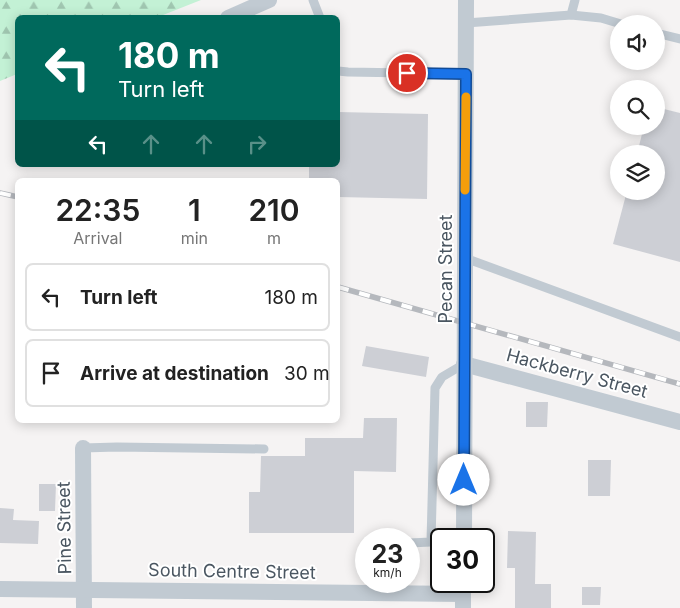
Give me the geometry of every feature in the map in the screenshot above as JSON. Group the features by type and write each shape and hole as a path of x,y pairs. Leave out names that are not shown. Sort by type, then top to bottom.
{"street":[{"path":"235,15 269,0"},
{"name":"Pecan Street","path":"464,528 466,0"},
{"name":"Hackberry Street","path":"464,364 680,422"},
{"name":"Pine Street","path":"83,448 84,608"},
{"name":"South Centre Street","path":"0,589 355,587"},
{"name":"South Centre Street","path":"420,591 463,594"}],"lane":[{"path":"313,0 319,15"},
{"path":"571,15 575,0"},
{"path":"466,23 571,15 610,21"},
{"path":"665,35 680,39"},
{"path":"340,71 466,74"},
{"path":"465,258 680,337"},
{"path":"420,542 431,542 435,388 442,377 464,364"},
{"path":"83,448 264,449"}],"green space":[{"path":"0,0 201,0 163,15 15,15 15,75 0,81"}],"building":[{"path":"665,109 680,113 680,262 613,244 625,200 665,200 665,145 639,145 642,135 665,135"},
{"path":"340,112 428,114 427,199 340,197 340,178 309,178 309,167 340,167"},
{"path":"366,346 429,357 426,377 362,366"},
{"path":"526,402 548,402 547,427 526,427"},
{"path":"364,418 397,418 396,472 354,471 354,533 249,533 249,492 260,492 261,456 305,456 305,438 363,438"},
{"path":"588,460 611,460 610,496 588,496"},
{"path":"39,484 56,484 55,511 39,511"},
{"path":"0,508 14,509 13,520 39,521 38,544 0,543"},
{"path":"508,531 536,532 535,584 551,584 551,608 515,608 515,568 507,568"},
{"path":"582,587 601,587 600,605 582,605"}],"railway":[{"path":"0,193 15,196"},
{"path":"340,288 680,384"}],"slow traffic":[{"path":"465,190 466,97"}],"route":[{"path":"407,73 466,74 464,480"}]}
